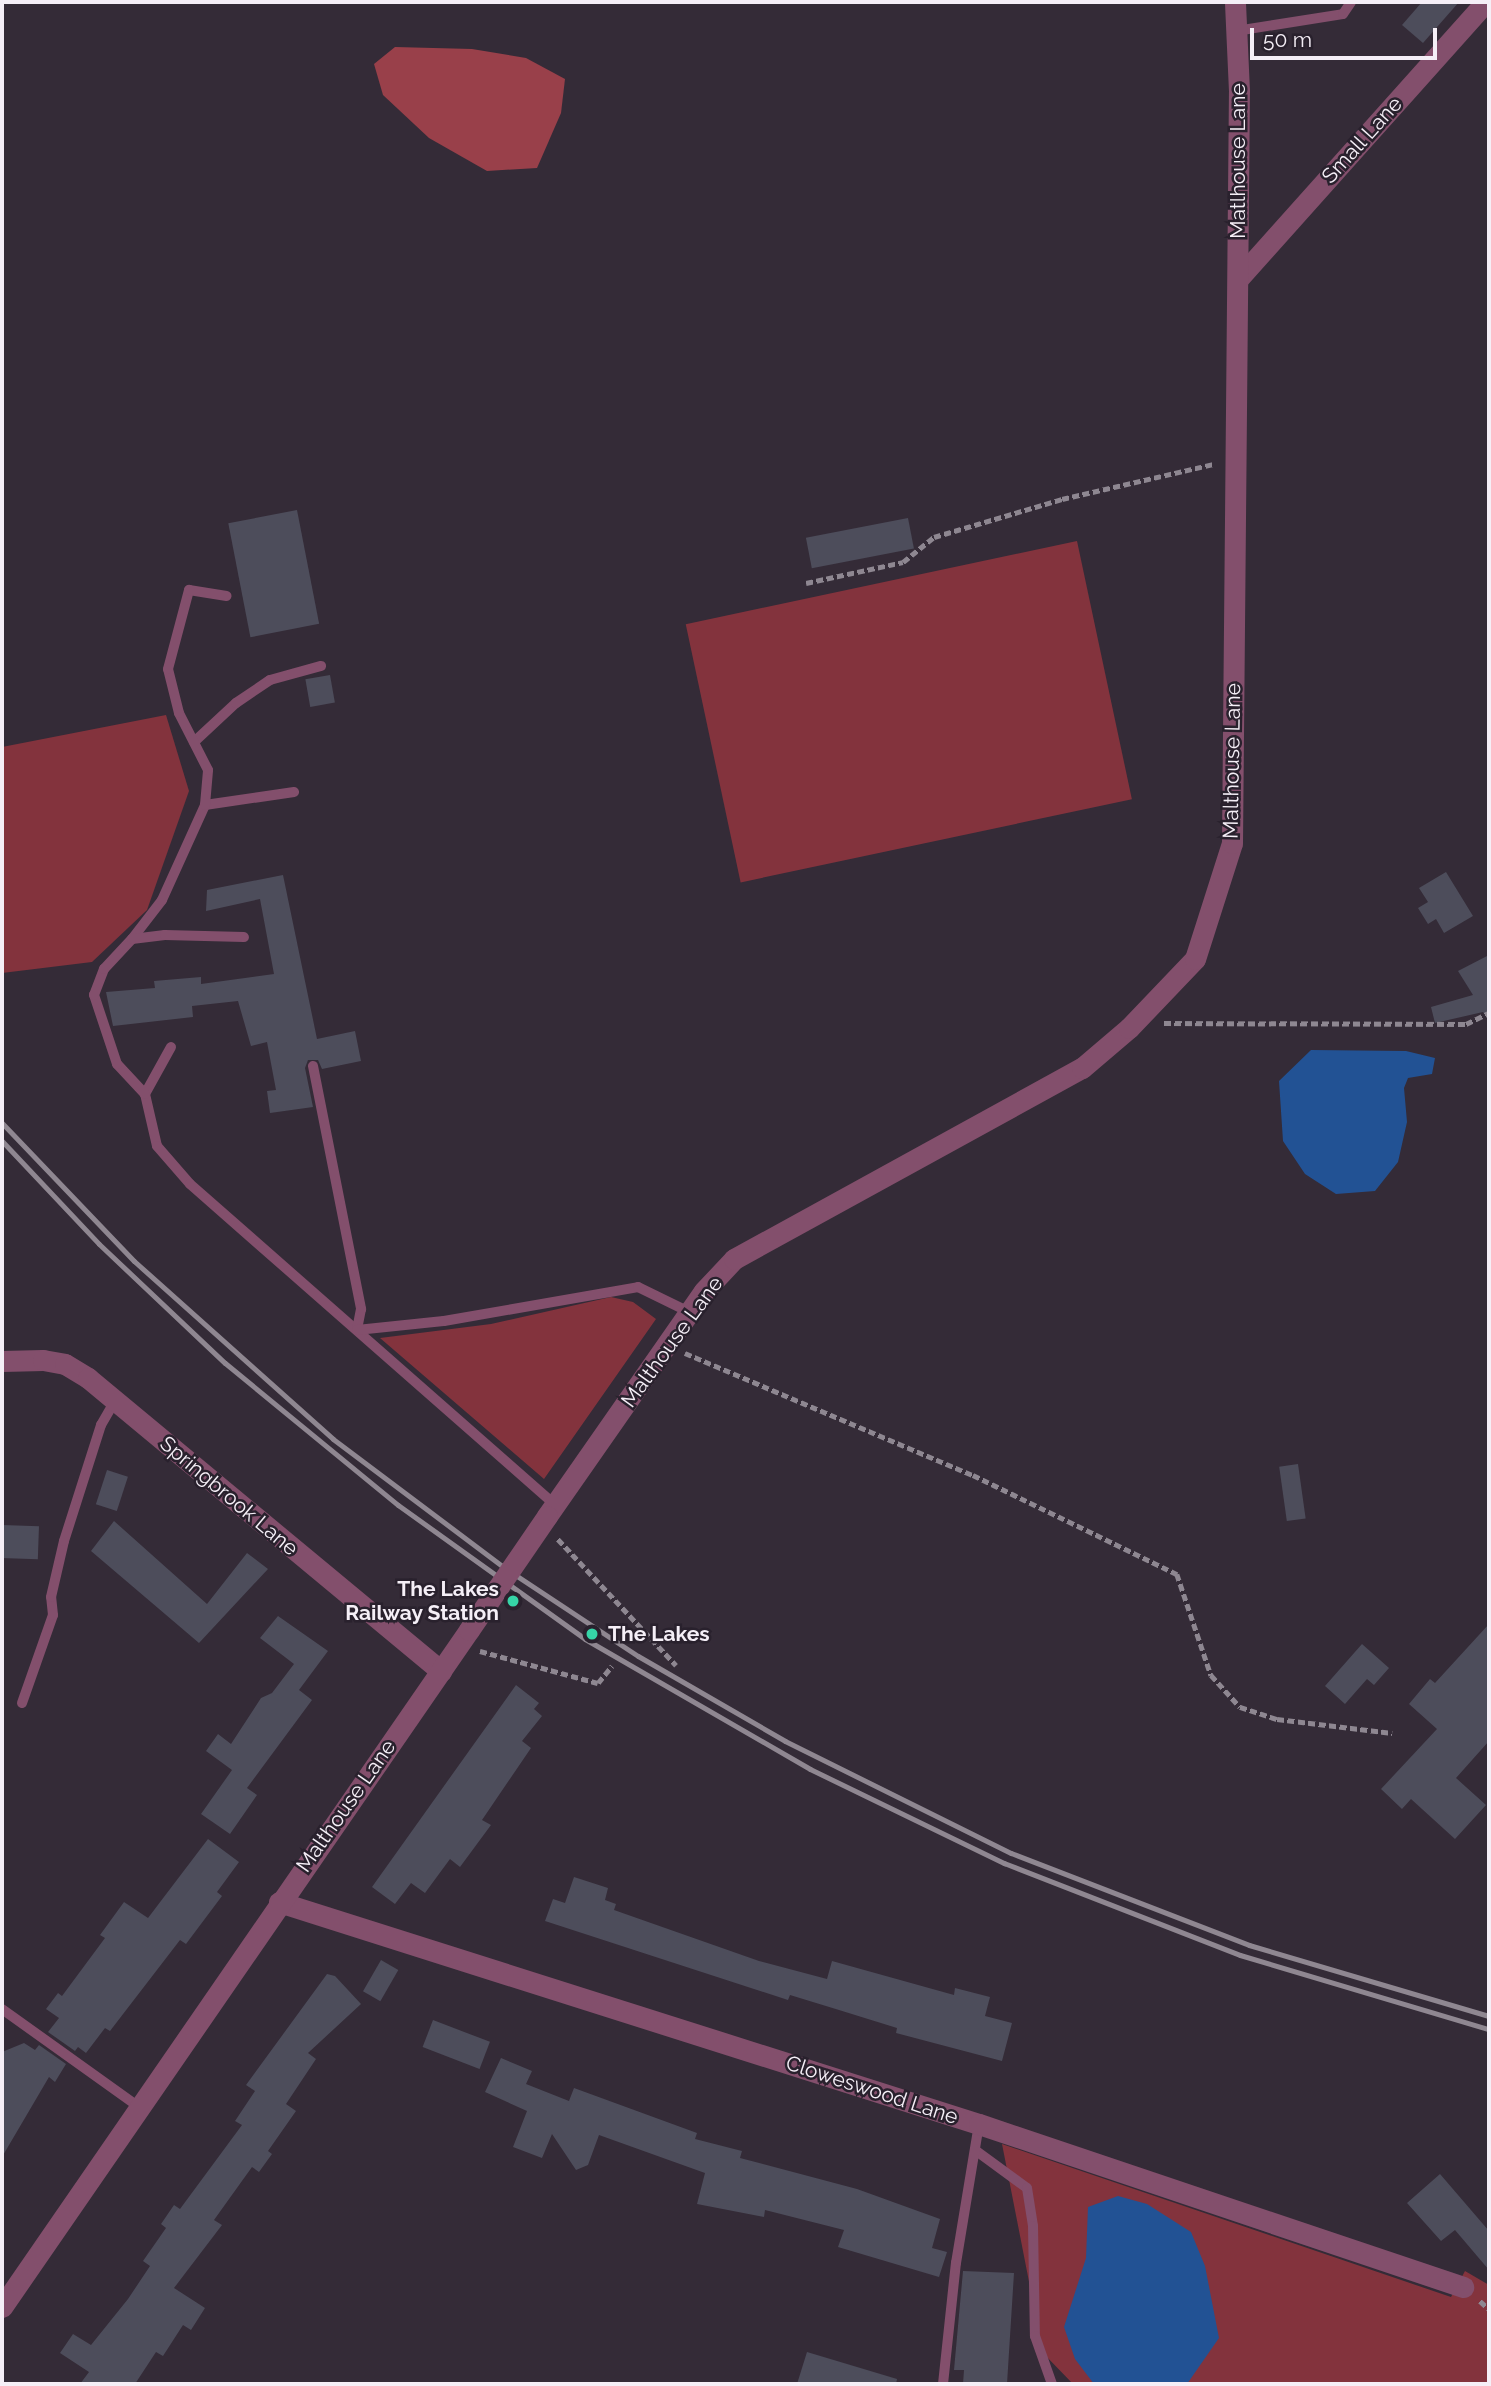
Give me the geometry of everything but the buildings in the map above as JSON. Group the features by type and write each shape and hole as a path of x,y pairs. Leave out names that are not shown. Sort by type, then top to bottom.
{"street":[{"name":"Matlhouse Lane","path":"1235,2 1238,279"},
{"name":"Small Lane","path":"1238,279 1486,2"},
{"name":"Malthouse Lane","path":"2,2307 279,1902 441,1671 471,1639 689,1312 734,1259 1082,1068 1129,1028 1195,959 1232,843 1238,279"},
{"name":"Springbrook Lane","path":"2,1361 29,1359 65,1364 115,1401 441,1671"},
{"name":"Cloweswood Lane","path":"279,1902 979,2124 1463,2287"}],"lane":[{"path":"1236,31 1342,14 1351,2"},
{"path":"227,596 189,590 168,668 179,713 208,770 205,805 162,900 132,939 104,969 94,995 117,1064 145,1094 157,1146 190,1184 552,1518"},
{"path":"194,742 236,703 270,680 320,666"},
{"path":"205,805 294,792"},
{"path":"132,939 165,934 244,937"},
{"path":"145,1094 171,1047"},
{"path":"313,1066 361,1309 357,1330 443,1321 638,1287 689,1312"},
{"path":"22,1703 53,1615 51,1597 64,1541 101,1425 115,1401"},
{"path":"2,2010 139,2107"},
{"path":"943,2384 979,2124"},
{"path":"975,2150 1027,2188 1033,2226 1035,2336 1052,2384"}],"path":[{"path":"806,583 903,562 934,537 1062,499 1236,459"},
{"path":"1129,1028 1186,1021 1466,1024 1489,1013"},
{"path":"668,1346 973,1475 1177,1574 1211,1675 1240,1707 1277,1719 1392,1733"},
{"path":"552,1518 676,1665"},
{"path":"471,1639 598,1684 612,1666"}],"shaded area":[{"path":"395,47 472,49 526,58 565,79 561,113 537,168 487,171 429,138 383,95 374,64"},
{"path":"1077,541 1132,799 741,882 686,624"},
{"path":"166,715 189,791 147,910 92,962 2,973 2,747"},
{"path":"611,1297 633,1302 656,1319 544,1479 380,1338 491,1324"},
{"path":"1002,2144 1451,2297 1465,2271 1489,2285 1489,2384 1073,2384 1043,2353"}],"water":[{"path":"1311,1050 1406,1051 1435,1058 1432,1074 1408,1078 1404,1088 1407,1122 1398,1162 1375,1191 1336,1194 1305,1174 1283,1141 1279,1081"},
{"path":"1118,2196 1147,2204 1191,2232 1205,2266 1219,2338 1187,2384 1094,2384 1075,2359 1064,2327 1086,2258 1088,2207"}],"railway":[{"path":"2,1123 134,1261 333,1439 502,1566 638,1656 785,1741 1011,1853 1249,1945 1489,2016"},
{"path":"2,1141 99,1244 225,1363 398,1505 585,1639 810,1769 1004,1863 1240,1955 1489,2029"}],"place":[{"name":"The Lakes Railway Station","path":"513,1601"},
{"name":"The Lakes","path":"592,1634"}]}
